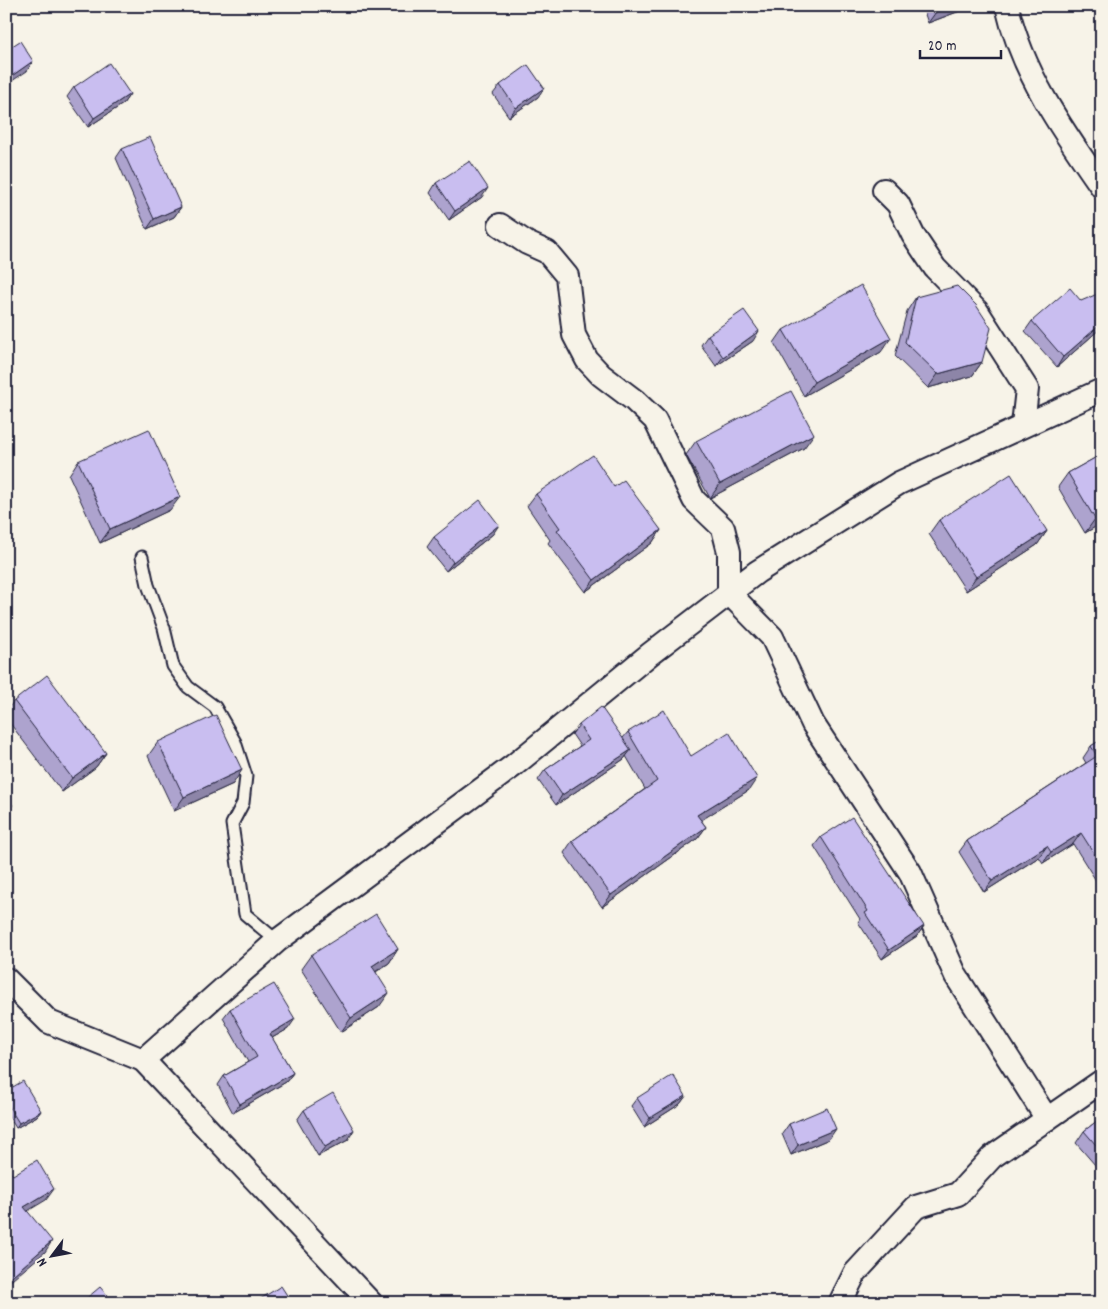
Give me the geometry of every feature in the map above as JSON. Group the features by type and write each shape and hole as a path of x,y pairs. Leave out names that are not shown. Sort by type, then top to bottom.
{"street":[{"path":"1007,6 1013,35 1053,116 1102,187"},
{"path":"884,190 898,204 913,235 935,268 977,311 1027,389 1023,425"},
{"path":"500,225 527,243 547,252 567,276 574,335 587,360 601,375 634,400 654,420 694,500 723,528 729,552 729,593 772,637 813,724 910,872 956,976 1047,1119"},
{"path":"143,1060 277,941 513,766 650,654 757,572 899,483 1102,390"},
{"path":"6,979 49,1022 143,1060 372,1303"},
{"path":"840,1303 855,1273 916,1207 958,1194 992,1156 1102,1081"}],"lane":[{"path":"142,557 148,585 164,628 173,666 188,687 214,708 235,742 246,776 243,803 232,824 245,914 277,941"}],"building":[{"path":"934,6 951,6 936,12"},
{"path":"20,41 33,61 6,80 6,50"},
{"path":"109,63 130,94 94,118 74,87"},
{"path":"528,65 544,88 516,108 500,85"},
{"path":"150,137 181,207 154,219 122,149"},
{"path":"470,161 488,188 455,211 436,183"},
{"path":"861,285 891,338 814,382 783,330"},
{"path":"957,286 976,305 991,328 982,362 938,374 905,342 916,297"},
{"path":"1070,288 1081,301 1102,292 1102,323 1063,357 1032,321"},
{"path":"744,310 759,331 723,357 708,335"},
{"path":"791,391 814,434 720,484 696,441"},
{"path":"149,429 180,497 110,529 78,461"},
{"path":"1102,454 1102,515 1095,519 1068,473"},
{"path":"593,455 614,487 624,480 661,530 594,580 557,530 560,528 536,494"},
{"path":"1011,474 1047,531 976,577 939,520"},
{"path":"480,500 499,525 453,562 434,537"},
{"path":"47,675 106,753 72,778 14,701"},
{"path":"601,707 631,750 562,795 545,770 589,740 579,725"},
{"path":"664,710 691,756 729,732 757,778 697,815 706,827 611,895 572,841 657,781 628,732"},
{"path":"216,715 242,770 184,797 158,742"},
{"path":"1102,739 1102,866 1081,833 1051,852 1047,846 992,881 967,841 1097,756 1091,746"},
{"path":"6,797 13,805 6,811"},
{"path":"852,817 924,926 889,950 865,913 868,911 821,837"},
{"path":"376,914 398,949 372,966 389,993 351,1018 311,955"},
{"path":"274,984 295,1019 270,1034 293,1073 240,1104 224,1076 257,1057 230,1009"},
{"path":"673,1075 686,1096 650,1118 637,1098"},
{"path":"23,1081 41,1111 19,1123 6,1102 6,1091"},
{"path":"333,1093 354,1130 325,1147 304,1110"},
{"path":"827,1108 836,1129 798,1145 789,1124"},
{"path":"1102,1117 1102,1152 1084,1131"},
{"path":"37,1160 54,1189 24,1207 52,1241 6,1281 6,1168 13,1175"},
{"path":"281,1286 292,1303 254,1303"},
{"path":"100,1287 114,1303 81,1303"}]}
